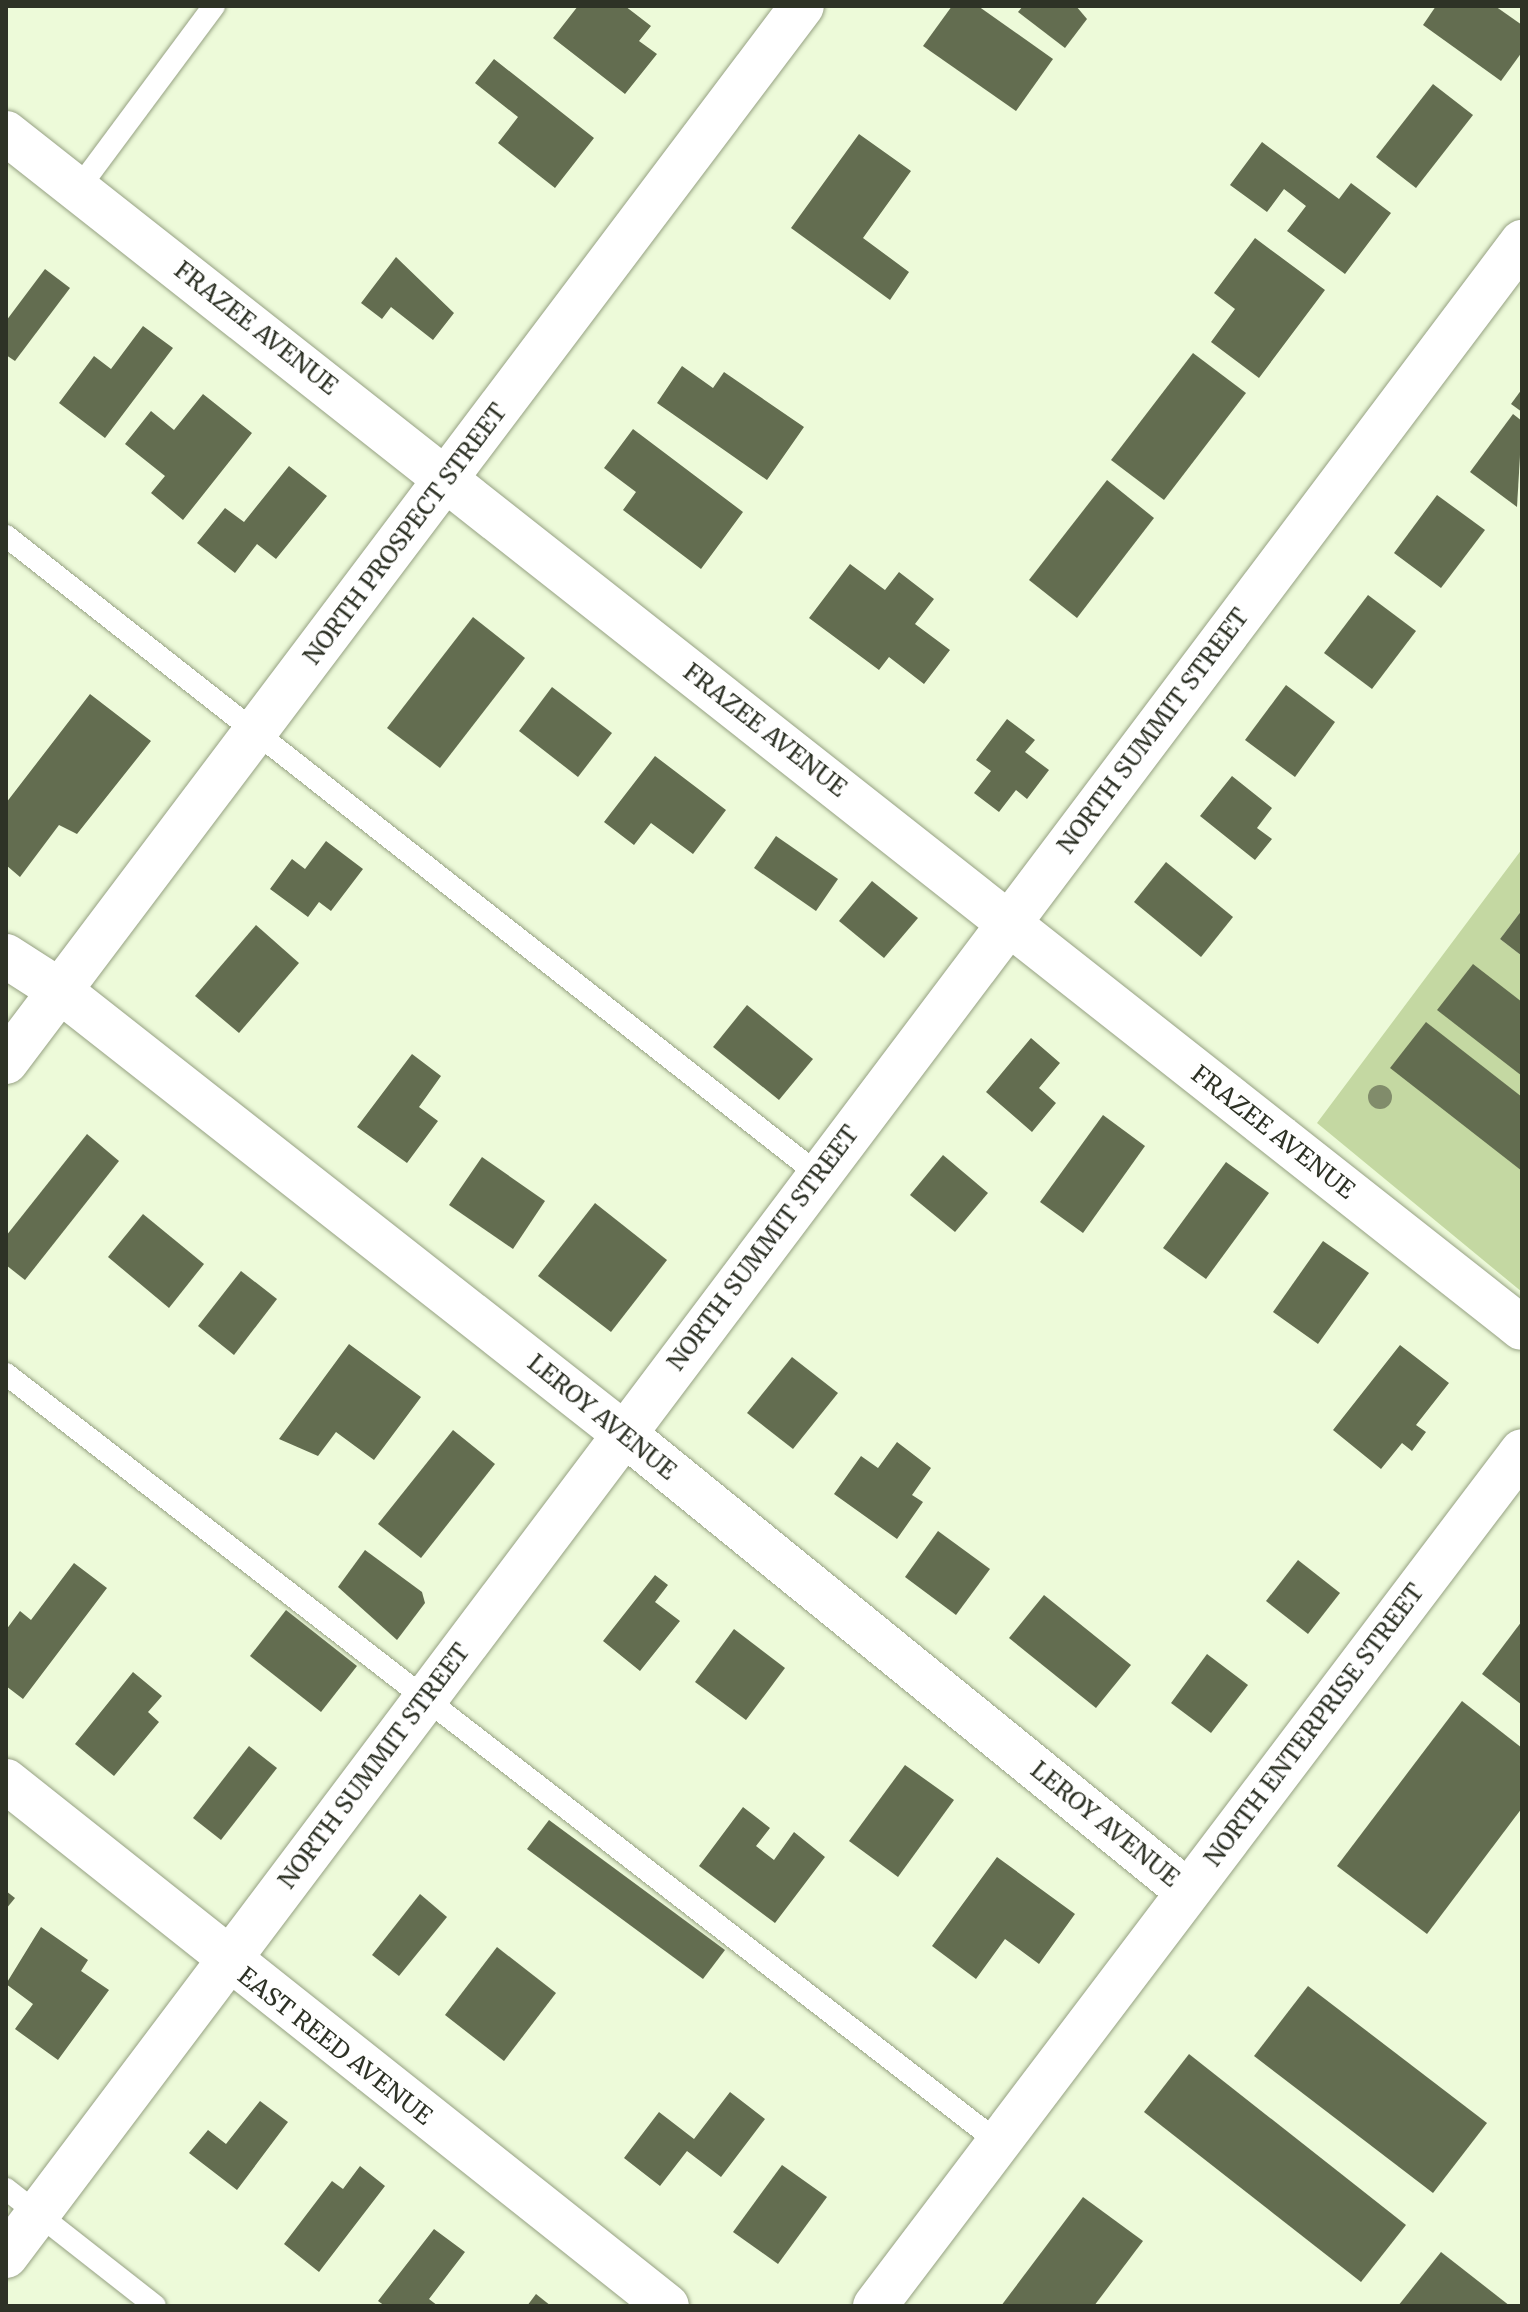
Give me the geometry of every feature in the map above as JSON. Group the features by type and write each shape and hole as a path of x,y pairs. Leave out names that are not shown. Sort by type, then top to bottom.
{"street":[{"name":"NORTH PROSPECT STREET","path":"6,1062 802,6"},
{"name":"FRAZEE AVENUE","path":"6,133 1522,1328"},
{"name":"NORTH SUMMIT STREET","path":"6,2256 22,2201 227,1961 1522,242"},
{"name":"LEROY AVENUE","path":"6,956 59,990 623,1433 1187,1891"},
{"name":"NORTH ENTERPRISE STREET","path":"875,2306 1522,1451"},
{"name":"EAST REED AVENUE","path":"6,1781 227,1961 667,2306"}],"lane":[{"path":"78,189 214,6"},
{"path":"6,536 254,734 819,1175"},
{"path":"6,1374 998,2142"},
{"path":"22,2201 155,2306"}],"green space":[{"path":"1522,849 1522,910 1500,939 1522,956 1522,1292 1317,1123"}],"building":[{"path":"578,6 625,6 651,26 639,41 657,54 625,94 553,38"},
{"path":"952,6 978,6 1053,59 1016,111 923,46"},
{"path":"1023,6 1076,6 1087,19 1065,48 1018,12"},
{"path":"1436,6 1495,6 1522,25 1522,52 1501,81 1423,25"},
{"path":"494,59 594,138 555,188 498,143 518,117 475,83"},
{"path":"1433,84 1473,115 1416,188 1376,157"},
{"path":"859,134 911,171 863,238 909,272 890,300 791,228"},
{"path":"1262,142 1339,199 1351,183 1391,213 1345,274 1287,231 1306,206 1284,189 1267,212 1230,185"},
{"path":"1255,238 1325,290 1259,378 1211,342 1235,309 1214,293"},
{"path":"396,257 454,313 433,340 391,307 382,319 361,303"},
{"path":"45,269 70,288 15,361 6,355 6,321"},
{"path":"143,326 173,348 105,438 59,403 94,356 111,369"},
{"path":"1193,353 1246,393 1164,500 1111,460"},
{"path":"682,366 713,388 724,372 804,427 767,480 657,403"},
{"path":"1522,389 1522,412 1511,404"},
{"path":"203,394 252,433 183,520 151,493 165,476 125,444 151,411 174,430"},
{"path":"1513,414 1522,421 1517,507 1470,472"},
{"path":"633,429 743,512 701,569 623,510 636,492 604,468"},
{"path":"289,466 327,496 276,559 257,544 235,573 197,543 225,508 244,522"},
{"path":"1107,480 1154,518 1077,618 1029,580"},
{"path":"1437,495 1485,530 1441,588 1394,553"},
{"path":"850,564 885,590 899,572 934,599 915,624 950,650 924,684 889,657 879,670 809,618"},
{"path":"1368,595 1416,631 1372,689 1324,653"},
{"path":"473,617 525,658 440,768 387,728"},
{"path":"1286,685 1335,722 1295,777 1245,740"},
{"path":"552,687 612,733 578,777 519,731"},
{"path":"90,694 151,741 77,834 59,825 20,877 6,865 6,803"},
{"path":"1007,719 1035,740 1025,752 1049,770 1027,799 1016,790 999,812 974,793 991,771 976,760"},
{"path":"655,756 726,810 693,854 651,823 634,845 604,822"},
{"path":"1232,776 1272,808 1257,828 1272,839 1255,860 1200,816"},
{"path":"776,836 838,879 816,911 754,868"},
{"path":"326,841 363,869 331,911 319,902 308,917 270,889 292,859 305,869"},
{"path":"1166,862 1233,917 1201,957 1134,902"},
{"path":"872,881 918,918 884,958 839,921"},
{"path":"1522,910 1522,956 1500,939"},
{"path":"256,925 299,963 239,1033 195,996"},
{"path":"1473,964 1522,1002 1522,1076 1437,1010"},
{"path":"747,1005 813,1059 779,1100 713,1047"},
{"path":"1426,1022 1522,1097 1522,1171 1390,1068"},
{"path":"1031,1038 1060,1063 1039,1088 1056,1103 1032,1132 986,1092"},
{"path":"412,1054 441,1076 419,1107 438,1121 407,1163 357,1127"},
{"path":"1103,1115 1145,1146 1083,1233 1040,1202"},
{"path":"87,1134 119,1161 25,1280 6,1265 6,1236"},
{"path":"943,1155 988,1193 955,1232 910,1195"},
{"path":"482,1157 545,1201 513,1249 449,1205"},
{"path":"1226,1162 1269,1193 1206,1279 1163,1248"},
{"path":"595,1203 667,1260 611,1332 538,1276"},
{"path":"143,1214 204,1264 169,1308 108,1257"},
{"path":"1323,1241 1369,1273 1318,1344 1273,1312"},
{"path":"241,1271 277,1299 234,1355 198,1326"},
{"path":"349,1344 421,1397 374,1460 336,1432 318,1456 279,1439"},
{"path":"1400,1345 1449,1383 1416,1425 1426,1432 1412,1451 1402,1443 1381,1469 1333,1430"},
{"path":"792,1357 838,1393 793,1449 747,1413"},
{"path":"453,1430 495,1464 421,1558 378,1524"},
{"path":"897,1442 931,1468 912,1495 923,1502 897,1539 834,1494 861,1456 878,1468"},
{"path":"938,1531 990,1569 956,1615 905,1577"},
{"path":"365,1550 422,1592 425,1603 397,1640 338,1587"},
{"path":"1298,1560 1340,1593 1308,1634 1266,1601"},
{"path":"74,1563 107,1588 23,1699 6,1686 6,1630 20,1611 31,1620"},
{"path":"655,1575 668,1585 655,1602 680,1621 640,1671 603,1641"},
{"path":"1044,1595 1131,1665 1096,1708 1009,1638"},
{"path":"286,1610 357,1666 321,1712 250,1656"},
{"path":"1522,1621 1522,1705 1482,1674"},
{"path":"734,1629 785,1668 746,1720 695,1682"},
{"path":"1207,1654 1248,1685 1211,1733 1171,1703"},
{"path":"133,1672 162,1696 148,1712 159,1722 114,1776 75,1744"},
{"path":"1462,1701 1522,1748 1522,1808 1427,1934 1337,1866"},
{"path":"249,1746 277,1768 221,1840 193,1818"},
{"path":"905,1765 954,1800 898,1877 849,1841"},
{"path":"743,1807 770,1828 756,1846 774,1860 794,1832 825,1857 775,1923 699,1866"},
{"path":"549,1820 725,1950 703,1979 527,1849"},
{"path":"997,1857 1075,1914 1039,1964 1005,1939 976,1979 932,1946"},
{"path":"6,1891 15,1898 6,1909"},
{"path":"420,1894 447,1917 399,1976 372,1955"},
{"path":"41,1927 88,1960 81,1971 109,1990 58,2060 15,2029 33,2004 6,1984"},
{"path":"497,1947 556,1993 504,2061 445,2015"},
{"path":"1308,1986 1487,2123 1433,2193 1254,2056"},
{"path":"1189,2054 1406,2225 1361,2282 1144,2112"},
{"path":"730,2092 765,2119 721,2177 687,2151 660,2186 624,2158 659,2112 694,2139"},
{"path":"260,2101 288,2122 237,2190 189,2153 208,2130 226,2144"},
{"path":"782,2165 827,2197 778,2264 733,2232"},
{"path":"360,2166 385,2186 319,2272 284,2244 332,2181 343,2189"},
{"path":"1083,2197 1143,2241 1094,2306 1001,2306"},
{"path":"434,2229 465,2252 429,2299 438,2306 385,2306 378,2301"},
{"path":"1441,2252 1510,2306 1398,2306"},
{"path":"536,2294 551,2306 527,2306"}]}
